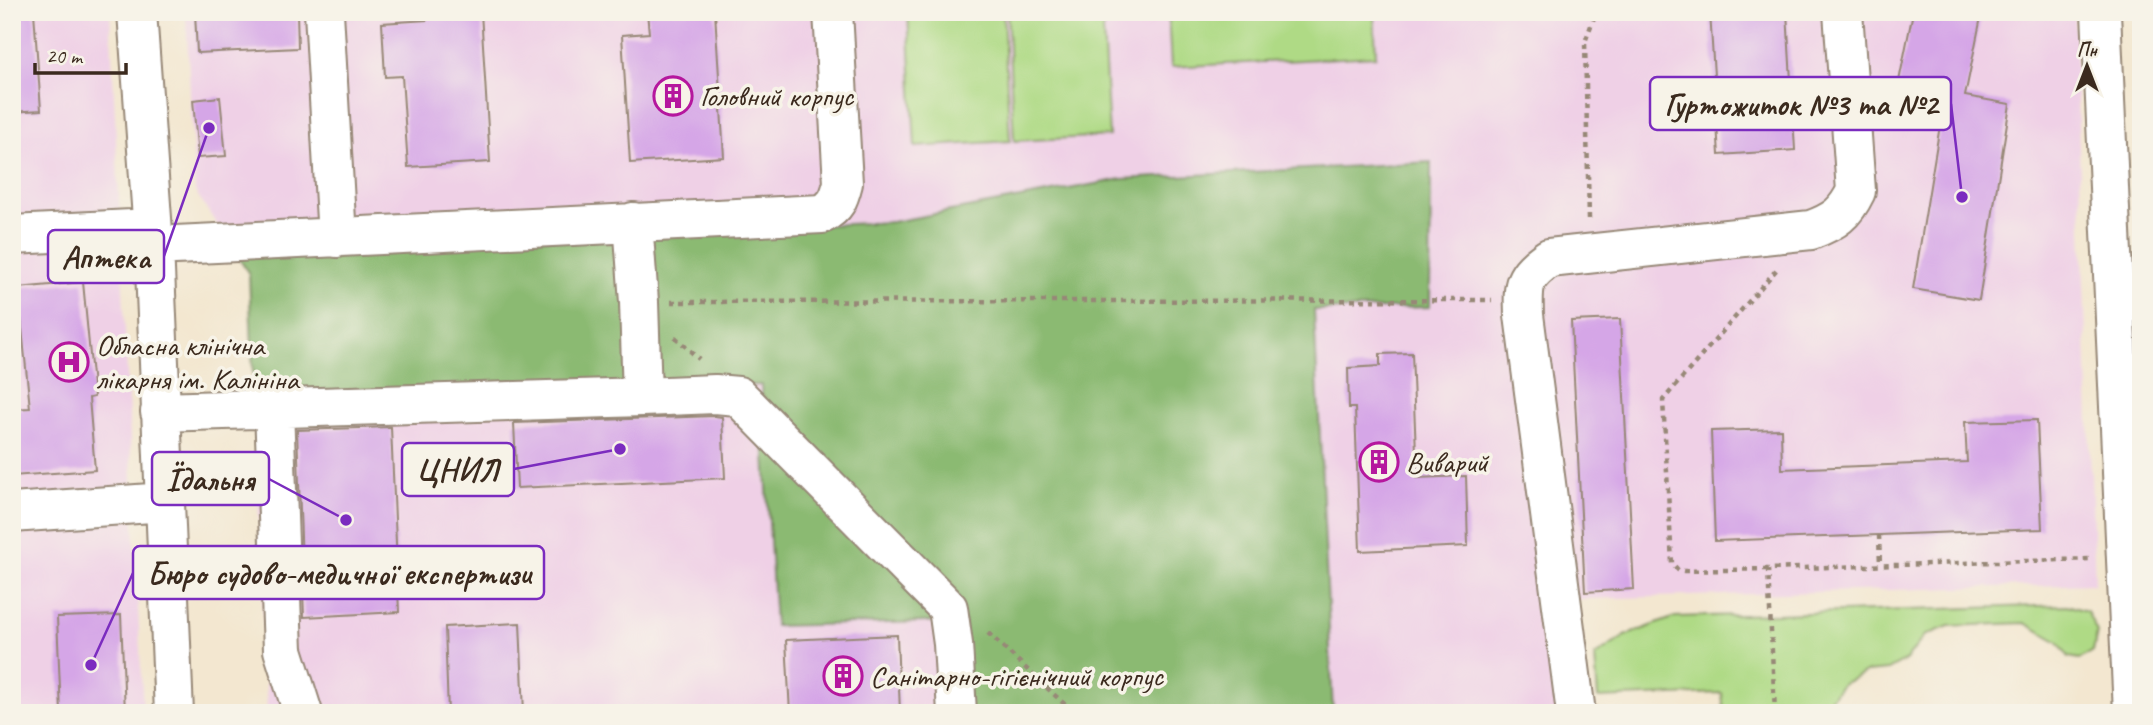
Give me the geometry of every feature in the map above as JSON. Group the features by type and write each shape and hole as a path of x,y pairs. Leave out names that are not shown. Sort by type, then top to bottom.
{"street":[{"path":"137,12 153,237 174,713"},
{"path":"324,12 337,238"},
{"path":"12,235 337,238 822,214 839,200 843,183 834,12"},
{"path":"1576,713 1524,315 1523,286 1534,269 1549,258 1811,230 1829,224 1840,215 1856,191 1843,12"},
{"path":"2101,12 2127,305 2133,713"},
{"path":"633,222 642,397"},
{"path":"160,412 715,394 738,396 948,608 957,713"},
{"path":"275,409 283,650 303,713"},
{"path":"12,513 164,502"}],"path":[{"path":"1589,219 1585,42 1596,12"},
{"path":"1811,230 1663,400 1672,564 1678,570 1684,571 2102,559"},
{"path":"639,302 1493,300"},
{"path":"1879,535 1880,565"},
{"path":"1768,569 1775,713"}],"shaded area":[{"name":"Обласна клінічна лікарня ім. Калініна","path":"12,12 110,12 143,713 12,713"},
{"path":"186,12 2074,12 2095,584 1550,600 1564,713 267,713 249,274 195,191"}],"green space":[{"path":"908,12 1003,12 1010,141 915,147"},
{"path":"1007,12 1102,12 1109,136 1014,141"},
{"path":"1168,12 1374,12 1376,56 1171,67"},
{"path":"1431,162 1430,307 1314,310 1333,713 969,713 965,621 775,626 761,385 254,399 249,274 235,252 892,222 1122,179"},
{"path":"2067,605 2087,611 2097,632 2093,651 2080,659 2069,657 2058,642 2025,623 1949,626 1924,636 1906,660 1888,670 1866,672 1842,684 1822,709 1823,713 1724,713 1722,693 1598,698 1595,656 1627,635 1675,617"}],"building":[{"path":"12,12 34,12 41,110 12,112"},
{"path":"195,12 297,12 298,48 197,53"},
{"path":"426,12 481,12 490,162 408,167 402,76 385,77 382,23 427,20"},
{"name":"Головний корпус","path":"647,12 715,12 724,157 630,163 622,35 649,33"},
{"path":"1710,12 1787,12 1795,150 1719,155"},
{"path":"1913,12 1982,12 1965,96 2010,104 1979,300 1913,289 1944,101 1897,91"},
{"path":"220,97 226,156 198,158 193,100"},
{"path":"83,282 94,397 89,398 95,470 12,476 12,409 30,408 18,288"},
{"path":"1620,319 1634,589 1585,592 1571,321"},
{"name":"Виварий","path":"1412,353 1417,478 1466,476 1468,546 1360,551 1355,408 1349,408 1348,368 1380,366 1380,354"},
{"path":"722,417 725,478 517,488 514,423"},
{"path":"2037,420 2042,529 1715,541 1711,431 1781,429 1782,469 1967,462 1965,422"},
{"path":"391,427 399,612 304,617 297,430"},
{"path":"121,615 125,713 61,713 57,617"},
{"path":"520,623 524,713 448,713 445,627"},
{"name":"Санітарно-гігієнічний корпус","path":"897,635 900,713 790,713 786,640"}],"place":[{"name":"Головний корпус","path":"673,96"},
{"name":"Аптека","path":"209,128"},
{"name":"Гуртожиток №3 та №2","path":"1962,197"},
{"name":"Обласна клінічна лікарня ім. Калініна","path":"69,362"},
{"name":"ЦНИЛ","path":"620,449"},
{"name":"Виварий","path":"1379,462"},
{"name":"Їдальня","path":"346,520"},
{"name":"Бюро судово-медичної експертизи","path":"91,665"},
{"name":"Санітарно-гігієнічний корпус","path":"843,676"}]}
